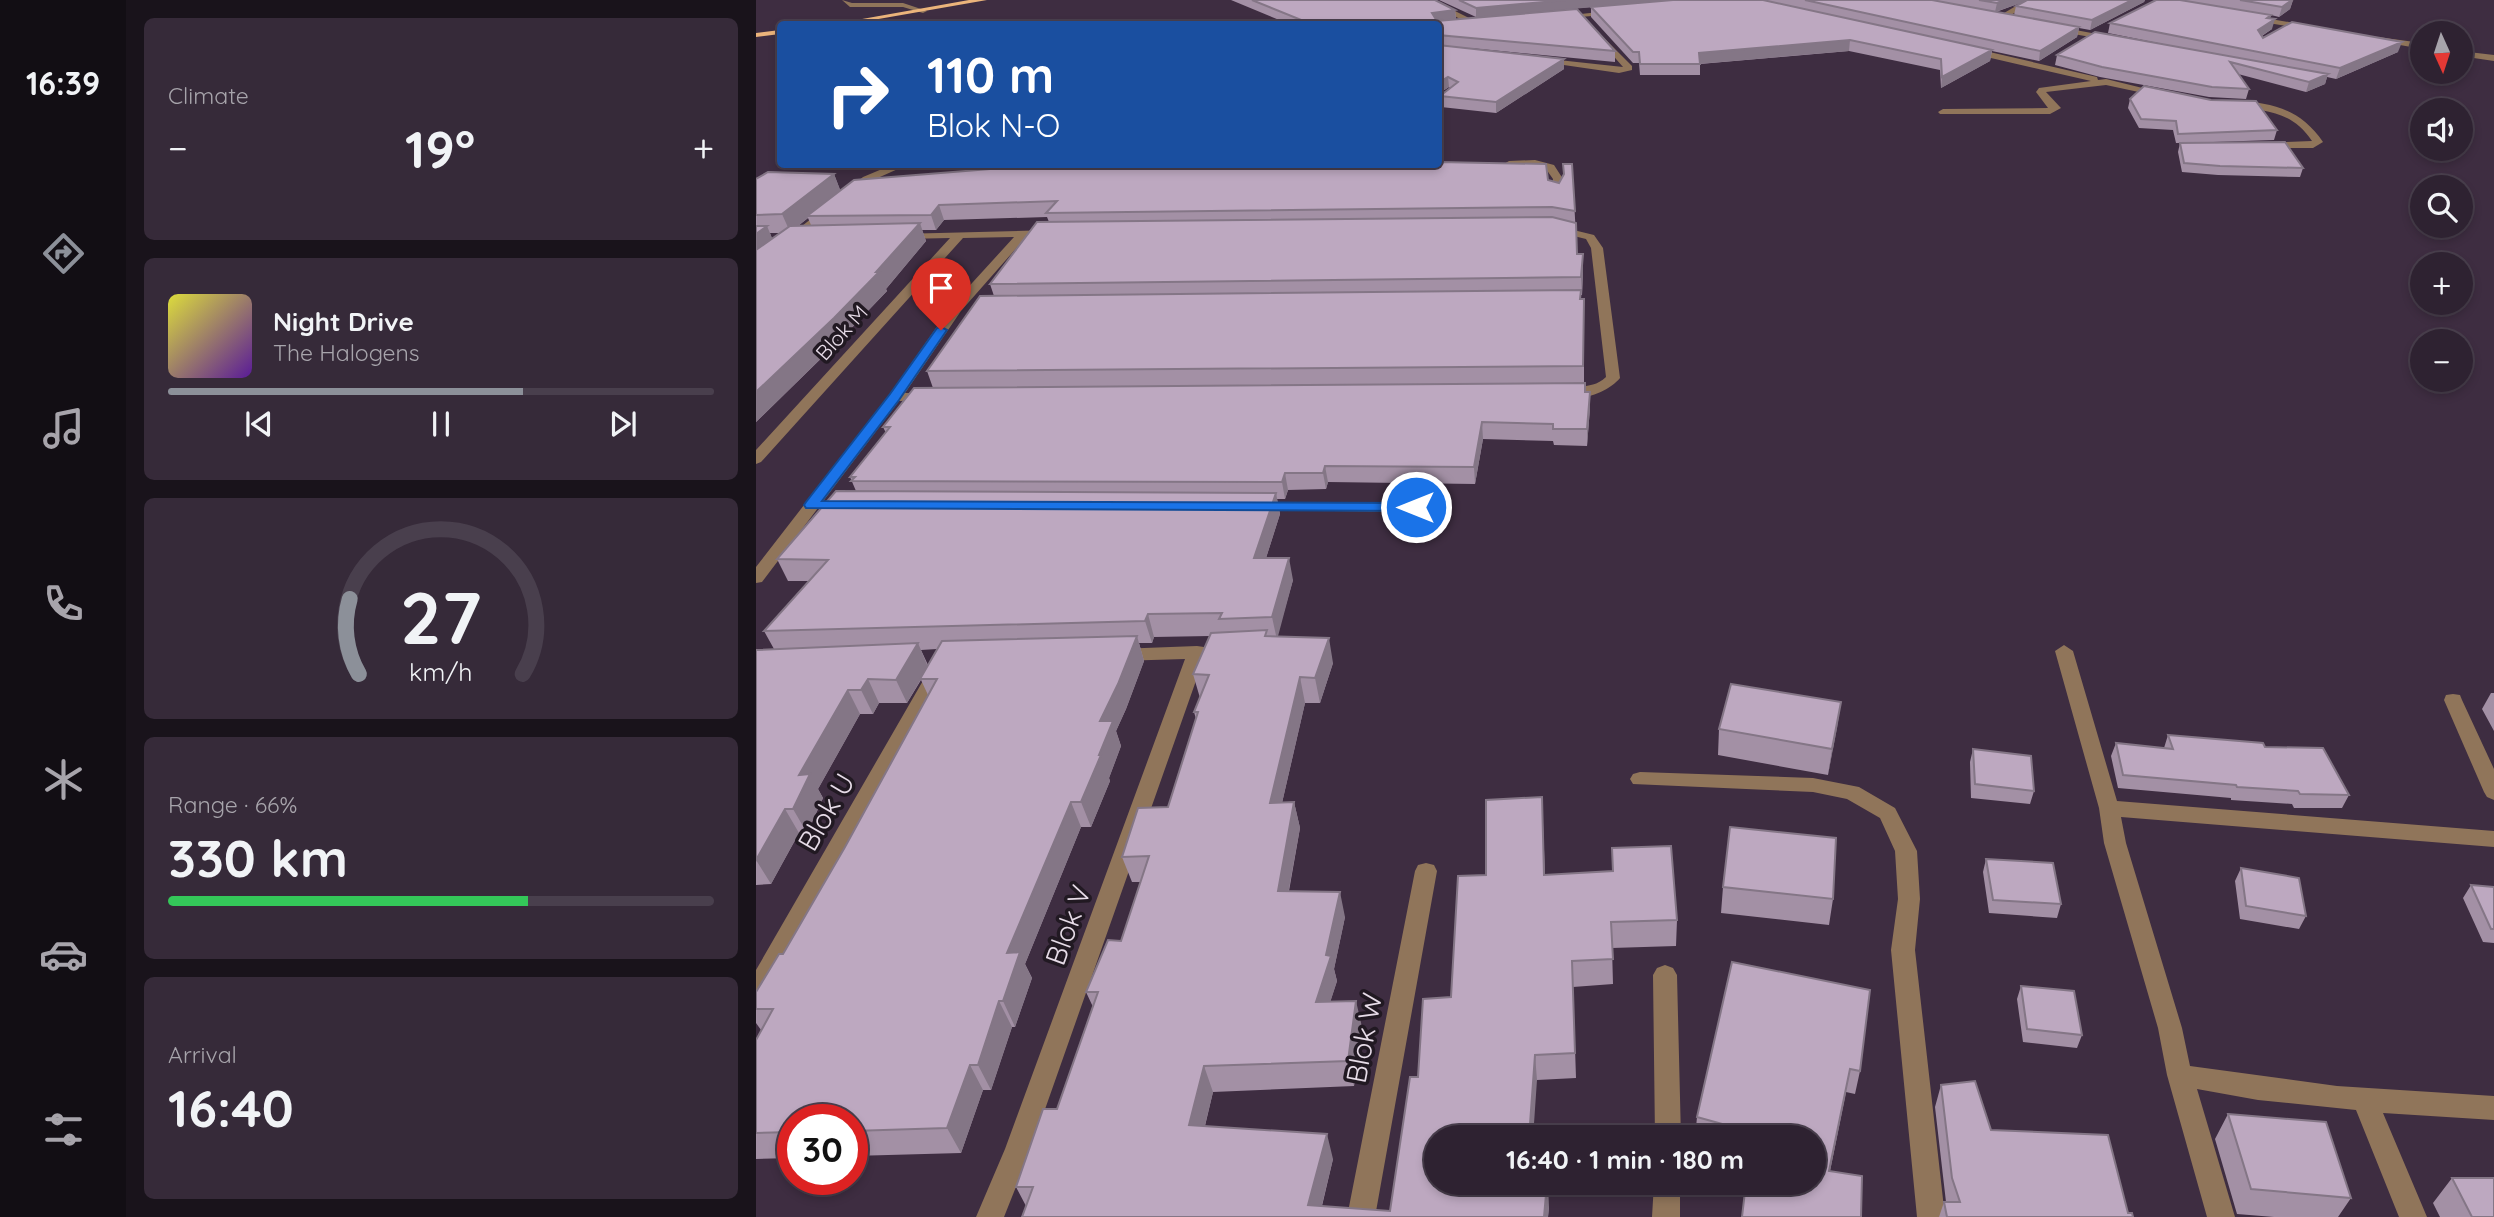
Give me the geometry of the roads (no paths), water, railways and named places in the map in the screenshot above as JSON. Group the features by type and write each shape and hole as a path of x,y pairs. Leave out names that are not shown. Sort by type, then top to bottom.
{"main road":[{"path":"856,21 983,0"},
{"path":"756,35 777,32"}],"street":[{"path":"846,0 850,5 902,5 923,10"},
{"path":"1427,0 1473,23"},
{"path":"1998,19 2032,0"},
{"path":"1554,17 1623,12"},
{"path":"1530,59 1623,70 1629,68 1581,15"},
{"path":"2244,16 2317,29"},
{"path":"1986,17 2013,22"},
{"path":"1450,24 1487,22"},
{"path":"2281,30 2291,24"},
{"path":"2046,27 2128,41"},
{"path":"2082,41 2103,29"},
{"path":"2370,37 2410,44"},
{"path":"1957,48 2168,95"},
{"path":"2473,55 2494,58"},
{"path":"2040,67 2050,61"},
{"path":"1943,113 2050,111 2056,108 2040,92 2042,90 2106,82"},
{"path":"2219,103 2277,107 2303,125 2318,142 2313,145 2249,146"},
{"path":"1497,164 1545,165 1555,172 1558,179 1556,192"},
{"path":"756,269 853,189 867,179 894,168"},
{"path":"853,189 880,187"},
{"path":"1539,228 1572,230 1590,237 1597,248 1596,301 1614,378 1606,388 1544,392"},
{"path":"756,578 962,308 1024,233"},
{"path":"895,236 1066,233"},
{"name":"Blok M","path":"756,459 960,234"},
{"path":"768,239 817,238"},
{"path":"895,397 950,397"},
{"path":"811,505 839,505"},
{"path":"1238,506 1416,507"},
{"path":"1104,655 1222,651"},
{"name":"Blok V","path":"990,1217 1027,1124 1197,652"},
{"path":"2064,652 2221,1217"},
{"name":"Blok U","path":"756,992 944,660 917,660"},
{"path":"2453,700 2494,792"},
{"path":"1640,779 1813,785 1852,792 1888,813 1906,851 1909,899 1903,950 1931,1217"},
{"path":"2109,808 2494,839"},
{"name":"Blok W","path":"1361,1217 1426,871"},
{"path":"1665,975 1668,1125"},
{"path":"2180,1075 2365,1101 2494,1108"},
{"path":"2365,1101 2413,1217"},
{"path":"1666,1217 1667,1195"}]}
